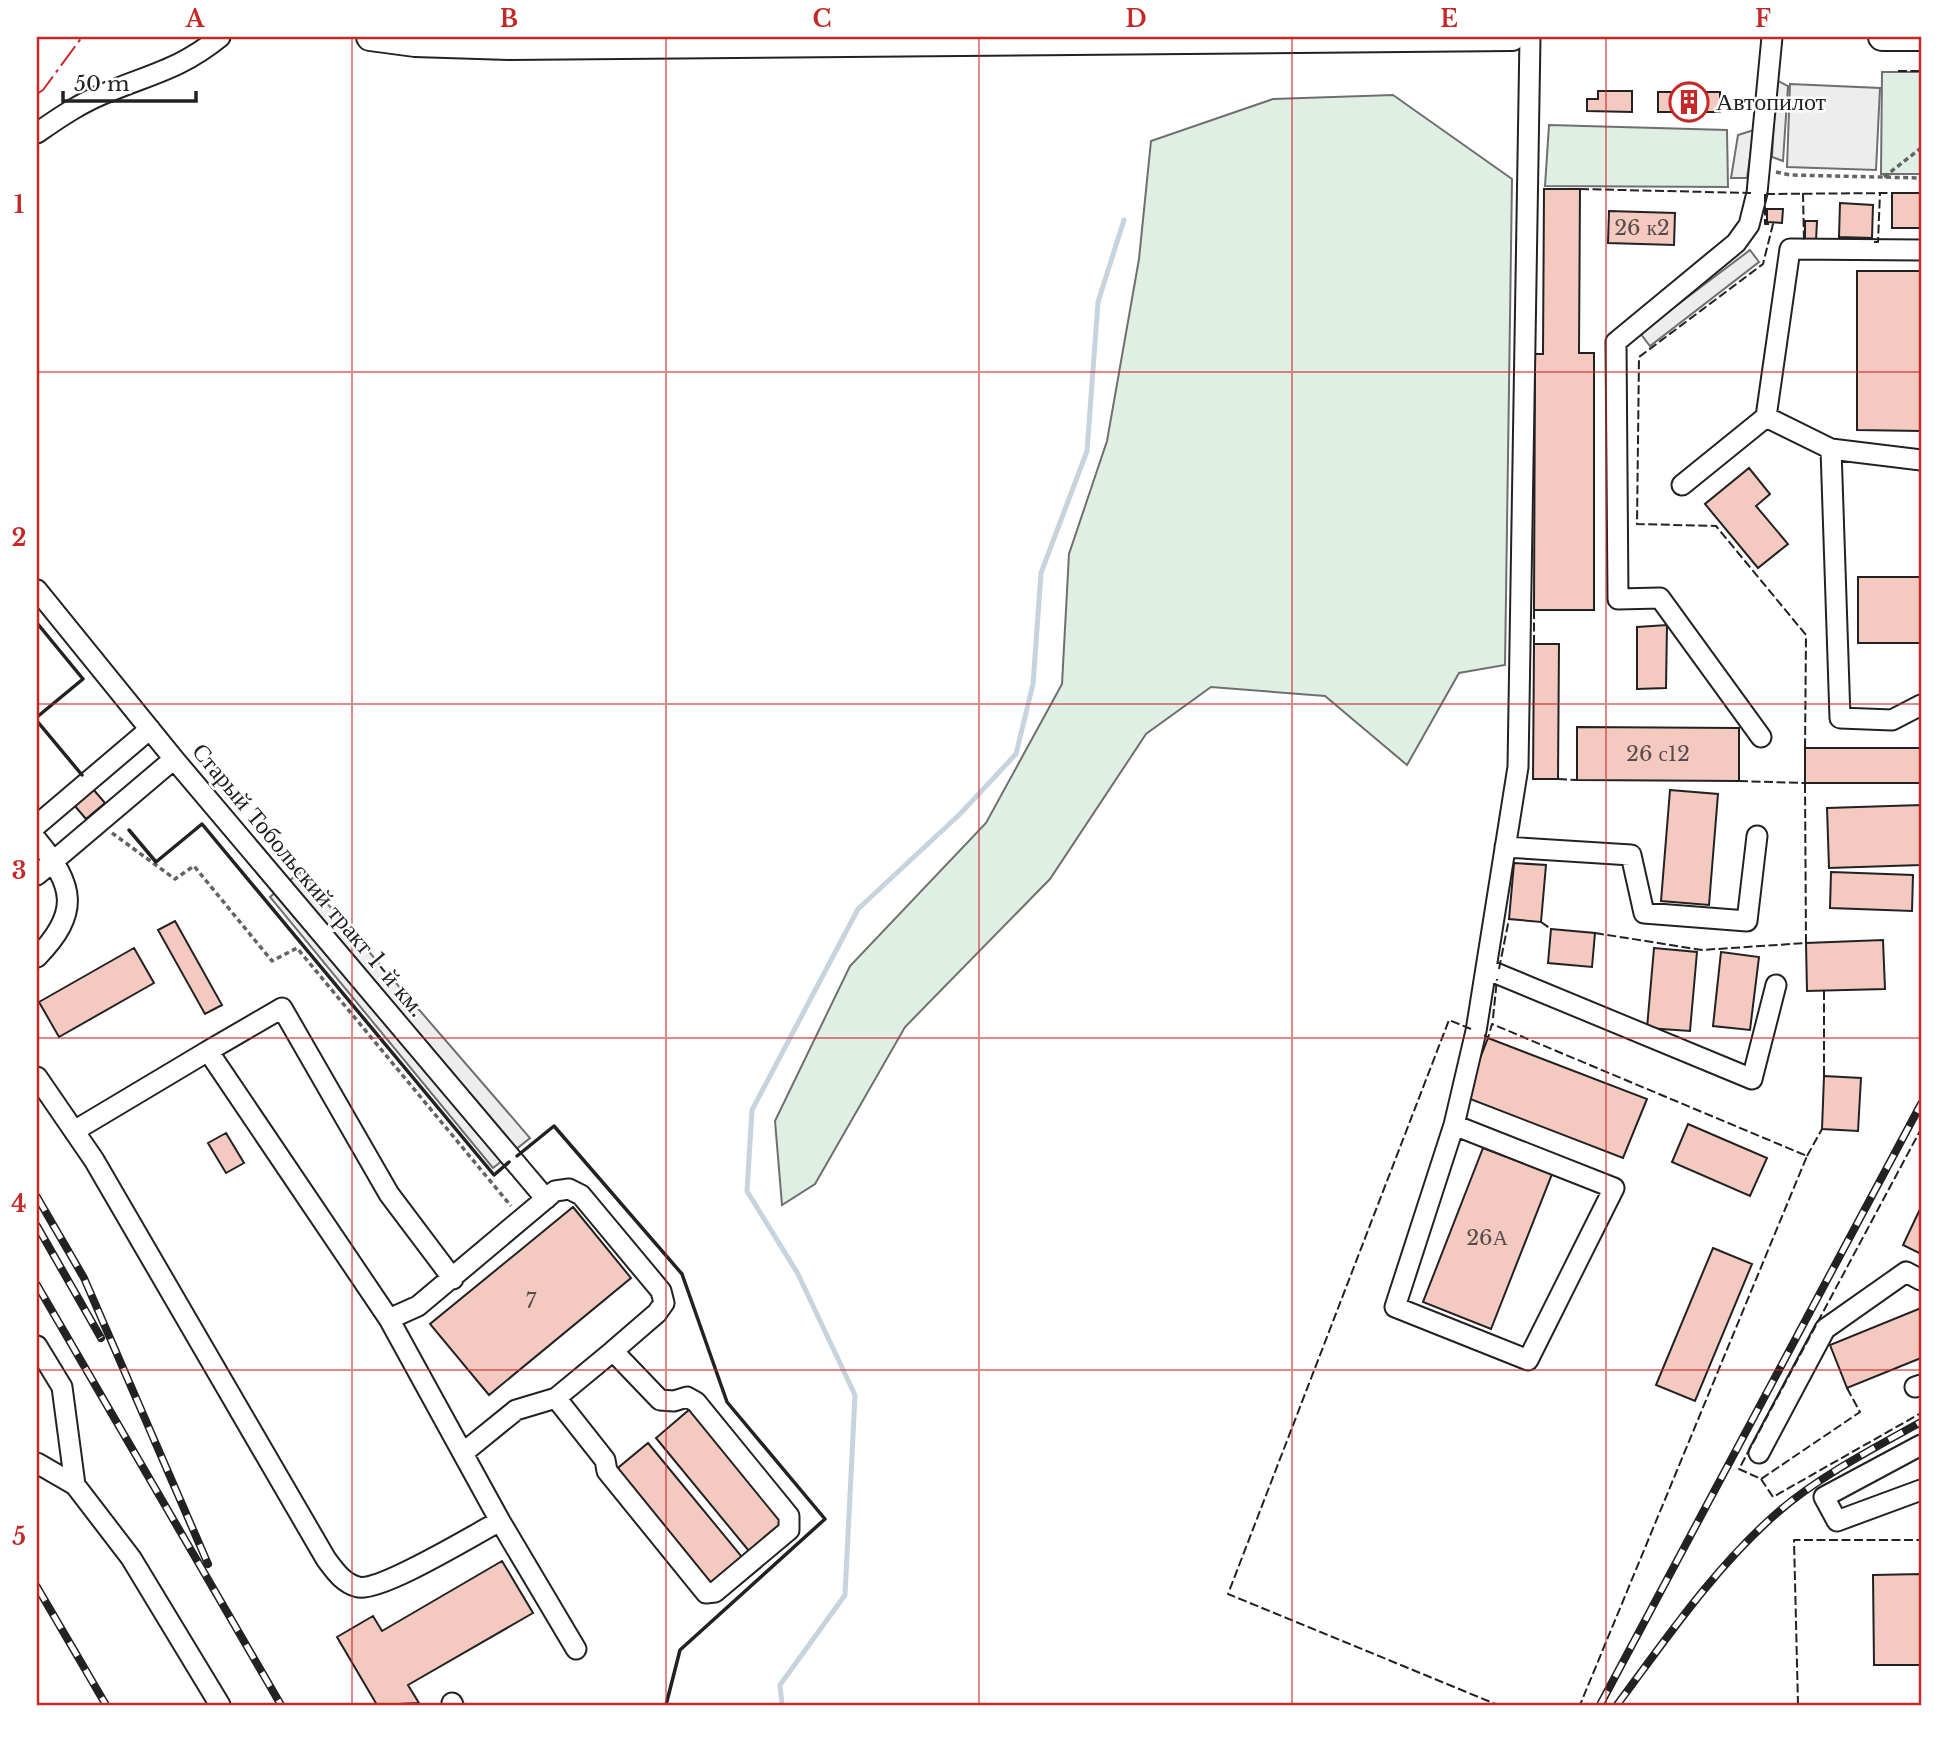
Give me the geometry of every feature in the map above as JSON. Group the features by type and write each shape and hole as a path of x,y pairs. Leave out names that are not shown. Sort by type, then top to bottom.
{"main road":[{"path":"369,37 427,44 509,41 1512,37"},
{"path":"1882,37 1921,37"}],"lane":[{"path":"37,132 73,108 174,68 220,37"},
{"path":"1454,1125 1614,1188 1528,1360 1395,1307 1454,1125 1486,968 1518,767 1530,37"},
{"path":"1761,737 1660,598 1618,599 1616,342 1736,243 1749,225 1760,169 1772,37"},
{"path":"1682,485 1766,417 1790,249 1921,250"},
{"path":"1766,417 1831,449 1921,460"},
{"path":"1831,449 1840,718 1892,720 1921,705"},
{"name":"Старый Тобольский тракт 1-й км.","path":"37,590 174,759 546,1199"},
{"path":"37,825 150,729"},
{"path":"37,875 174,759"},
{"path":"1505,847 1630,855 1644,913 1747,921 1756,836"},
{"path":"37,840 55,861 65,888 69,910 55,938 37,957"},
{"path":"1486,968 1752,1079 1776,985"},
{"path":"74,1131 282,1008 389,1195 453,1279"},
{"path":"208,1051 389,1319 500,1521 576,1649"},
{"path":"37,1077 74,1131 326,1559 340,1577 359,1587 385,1582 500,1521"},
{"path":"389,1319 418,1306 555,1191 569,1189 581,1195 661,1291 664,1303 657,1313 556,1398 516,1410 463,1453"},
{"path":"1759,1453 1825,1329 1906,1272 1921,1280"},
{"path":"37,1346 62,1387 75,1485"},
{"path":"556,1398 605,1460 607,1471 706,1593 715,1592 789,1530 789,1516 696,1402 687,1396 674,1401 660,1399 613,1351"},
{"path":"1921,1445 1824,1497 1837,1521 1921,1490"},
{"path":"37,1463 75,1485 131,1558 220,1705"}],"path":[{"path":"1883,177 1921,148"},
{"path":"1760,169 1790,175 1921,178"},
{"path":"99,823 175,879 194,866 272,961 297,948 522,1219"}],"green space":[{"path":"1882,72 1921,72 1921,174 1881,174"},
{"path":"1393,95 1512,179 1505,665 1459,673 1407,765 1325,696 1211,687 1146,734 1050,879 905,1027 815,1184 782,1205 775,1121 850,966 986,823 1062,684 1069,554 1107,441 1139,259 1151,141 1273,99"},
{"path":"1549,125 1727,130 1728,187 1545,186"}],"shaded area":[{"path":"1776,80 1788,86 1783,161 1772,157"},
{"path":"1790,84 1880,88 1876,170 1787,167"},
{"path":"1754,130 1747,178 1731,178 1738,135"},
{"path":"1750,250 1759,262 1650,346 1640,333"},
{"path":"300,872 530,1138 493,1168 270,897"}],"building":[{"path":"1598,91 1632,91 1632,112 1587,111 1587,99 1598,99"},
{"name":"Автопилот","path":"1658,92 1720,92 1720,112 1658,112"},
{"path":"1544,189 1580,189 1579,353 1594,353 1594,610 1534,610 1535,354 1543,354"},
{"path":"1892,193 1921,193 1921,228 1892,228"},
{"path":"1840,203 1873,205 1872,238 1839,237"},
{"path":"1767,209 1783,209 1782,223 1767,222"},
{"path":"1609,211 1675,213 1674,245 1608,243"},
{"path":"1805,221 1817,221 1816,241 1805,241"},
{"path":"1857,271 1921,271 1921,431 1857,430"},
{"path":"1749,468 1770,494 1756,506 1788,544 1758,568 1705,504"},
{"path":"1858,577 1921,577 1921,643 1858,643"},
{"path":"1667,625 1666,688 1637,689 1637,627"},
{"path":"1534,644 1559,644 1558,779 1533,779"},
{"path":"1577,727 1739,728 1739,781 1577,780"},
{"path":"1805,748 1921,748 1921,783 1805,783"},
{"path":"93,789 105,803 86,819 74,805"},
{"path":"1670,790 1718,794 1709,905 1661,901"},
{"path":"1921,805 1921,865 1829,868 1827,808"},
{"path":"1514,863 1546,865 1541,922 1509,919"},
{"path":"1831,872 1913,875 1912,911 1830,908"},
{"path":"175,921 222,1005 205,1014 158,930"},
{"path":"1551,929 1595,933 1592,967 1548,963"},
{"path":"1883,940 1885,989 1807,991 1806,943"},
{"path":"134,948 154,983 59,1037 39,1002"},
{"path":"1654,948 1697,952 1690,1031 1647,1028"},
{"path":"1721,952 1759,957 1750,1030 1713,1026"},
{"path":"1488,1038 1647,1099 1623,1158 1465,1097"},
{"path":"1824,1076 1861,1078 1858,1131 1822,1129"},
{"path":"1688,1124 1767,1158 1750,1196 1672,1162"},
{"path":"226,1133 244,1163 226,1173 208,1143"},
{"path":"1483,1148 1552,1174 1491,1329 1423,1302"},
{"path":"573,1207 631,1278 489,1395 430,1324"},
{"path":"1921,1207 1921,1254 1903,1245"},
{"path":"1713,1248 1752,1264 1695,1401 1656,1385"},
{"path":"1921,1308 1921,1358 1847,1388 1830,1345"},
{"path":"690,1409 784,1522 749,1551 656,1438"},
{"path":"648,1443 742,1557 707,1586 613,1472"},
{"path":"502,1561 533,1613 408,1685 419,1703 377,1705 337,1637 373,1616 382,1631"},
{"path":"1921,1574 1921,1665 1874,1665 1873,1575"}],"waterway":[{"path":"782,1705 780,1685 845,1595 855,1395 798,1274 747,1191 752,1110 858,909 960,814 1016,754 1033,684 1041,573 1087,451 1098,302 1124,220"}],"railway":[{"path":"1600,1705 1921,1104"},
{"path":"37,1197 84,1278 208,1564"},
{"path":"37,1226 101,1338"},
{"path":"37,1285 281,1705"},
{"path":"1617,1705 1692,1604 1754,1534 1810,1487 1921,1422"},
{"path":"37,1587 106,1705"}],"fence":[{"path":"1898,71 1921,71"},
{"path":"1580,189 1751,193"},
{"path":"1803,193 1804,242"},
{"path":"1874,242 1878,242 1880,193"},
{"path":"1766,194 1892,193"},
{"path":"1765,194 1765,224 1773,224 1763,264 1639,357 1637,524 1716,526 1806,635 1805,752"},
{"path":"1534,610 1534,644"},
{"path":"1558,779 1577,780"},
{"path":"1739,781 1805,783 1805,780"},
{"path":"1595,933 1702,950 1806,943 1805,783"},
{"path":"1499,969 1509,919"},
{"path":"1541,922 1551,929"},
{"path":"1493,1018 1497,979"},
{"path":"1824,991 1824,1076"},
{"path":"1471,1029 1449,1020 1228,1594 1498,1705"},
{"path":"1484,1035 1488,1038 1492,1024 1807,1156 1580,1705"},
{"path":"1807,1156 1822,1129"},
{"path":"1847,1388 1860,1412 1761,1479 1739,1469 1921,1129"},
{"path":"1761,1479 1773,1497 1921,1413"},
{"path":"1798,1705 1794,1540 1921,1540"}],"wall":[{"path":"37,623 83,679 37,717"},
{"path":"37,721 82,775"},
{"path":"129,830 156,862 202,824 494,1175 509,1162"},
{"path":"517,1156 554,1126 682,1274 727,1402 825,1519 680,1650 666,1705"}],"power":[{"path":"37,94 43,90 82,37"}],"place":[{"name":"Автопилот","path":"1689,102"}]}
